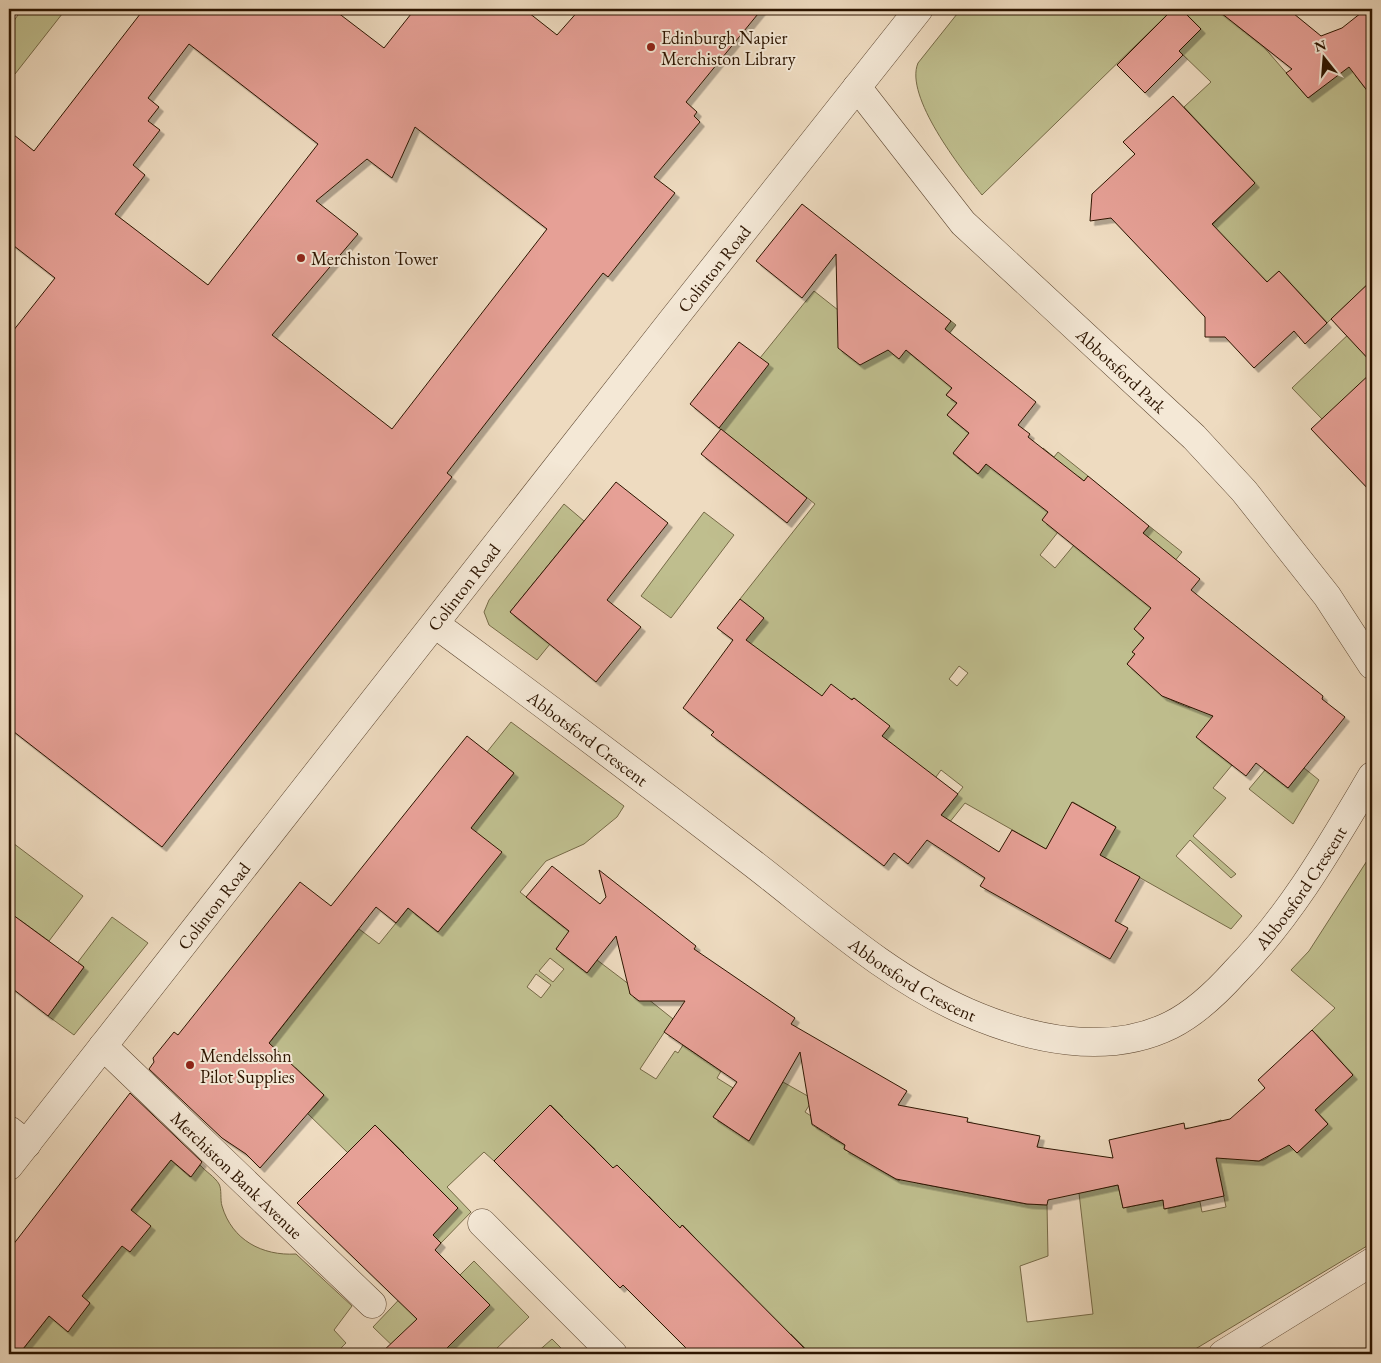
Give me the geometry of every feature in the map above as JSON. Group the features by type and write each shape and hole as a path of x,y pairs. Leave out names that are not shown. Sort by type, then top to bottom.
{"street":[{"name":"Colinton Road","path":"9,1166 18,1137 103,1046 919,9"},
{"name":"Abbotsford Park","path":"857,87 963,223 1194,436 1244,491 1327,596 1372,665"},
{"name":"Abbotsford Crescent","path":"435,624 591,739 906,979 964,1011 985,1020 1022,1033 1050,1038 1088,1042 1126,1038 1152,1033 1172,1025 1192,1012 1223,985 1262,945 1312,878 1372,776"},
{"name":"Merchiston Bank Avenue","path":"103,1046 372,1304"},
{"path":"482,1223 614,1354"},
{"path":"1223,1354 1372,1262"}],"shaded area":[{"path":"22,9 66,9 15,74 9,70 9,28"},
{"path":"961,9 1173,9 982,195 937,132 919,94 916,77 918,63"},
{"path":"1181,9 1247,9 1235,24 1263,46 1308,98 1372,47 1372,62 1355,75 1372,97 1372,280 1327,323 1279,271 1264,285 1223,236 1188,269 1208,229 1255,183 1184,107 1211,82 1179,51 1201,29"},
{"path":"814,291 881,344 906,350 919,361 951,321 956,325 936,350 964,373 946,395 957,403 947,415 969,433 953,454 978,474 995,453 1013,485 1043,448 1054,457 1058,452 1088,476 1084,481 1078,476 1068,489 1058,532 1040,555 1055,568 1074,545 1110,574 1149,526 1182,552 1150,592 1158,600 1134,629 1144,638 1133,652 1135,654 1127,664 1162,695 1179,704 1190,708 1202,692 1225,702 1197,737 1232,765 1213,788 1226,798 1193,836 1236,874 1231,878 1190,840 1176,856 1242,916 1231,929 1105,858 1089,873 1116,827 1073,802 1046,849 965,803 941,833 933,826 963,787 941,770 918,802 882,736 889,726 854,698 809,712 815,691 772,659 734,654 740,599 815,504 719,428 760,358","holes":["959,666 968,673 957,686 949,679"]},
{"path":"1372,312 1372,376 1322,419 1292,388"},
{"path":"564,504 584,521 510,612 550,644 537,660 489,625 484,612 489,600"},
{"path":"704,512 734,535 671,618 641,596"},
{"path":"511,722 624,806 617,817 584,844 546,861 520,892 570,932 556,949 587,973 597,960 630,985 630,994 648,999 673,1019 640,1069 656,1079 675,1051 678,1053 683,1045 721,1071 717,1078 733,1088 713,1117 749,1141 783,1082 813,1099 805,1112 811,1116 812,1125 822,1131 830,1128 834,1130 830,1137 845,1145 844,1149 899,1181 916,1151 917,1183 1026,1204 1047,1205 1048,1256 1020,1266 1027,1322 1093,1314 1079,1193 1118,1185 1123,1208 1163,1200 1165,1209 1184,1205 1198,1192 1202,1212 1226,1207 1209,1124 1221,1120 1249,1159 1259,1161 1267,1158 1272,1153 1266,1120 1297,1153 1328,1124 1315,1110 1353,1075 1312,1030 1335,1008 1291,970 1309,951 1372,853 1372,1243 1187,1354 800,1354 806,1349 791,1334 775,1350 774,1318 762,1306 727,1302 744,1287 730,1273 714,1289 695,1238 683,1225 666,1241 645,1225 661,1209 649,1196 633,1212 614,1193 630,1178 617,1165 598,1183 595,1149 583,1138 567,1152 548,1133 563,1117 551,1105 494,1161 484,1152 447,1187 471,1212 441,1243 431,1233 458,1208 420,1171 377,1182 404,1153 375,1125 355,1145 355,1152 349,1154 305,1111 313,1108 324,1095 296,1068 248,1070 359,929 379,944 417,897 424,902 415,914 438,932 464,900 469,830 514,773 487,752","holes":["550,958 564,969 553,982 539,971","536,974 551,985 541,998 527,987"]},
{"path":"1304,768 1319,780 1293,824 1249,789 1265,770 1288,788"},
{"path":"9,840 83,896 49,941 20,920 9,935"},
{"path":"112,917 148,943 74,1035 48,1016 84,967 78,962"},
{"path":"171,1160 190,1177 200,1165 215,1179 220,1186 221,1204 227,1218 241,1237 260,1249 283,1254 296,1254 352,1306 334,1330 346,1343 335,1354 32,1354 24,1348 49,1316 68,1331 90,1303 71,1288 87,1290 100,1274 111,1236 140,1239 150,1226 131,1211"},
{"path":"474,1261 529,1317 491,1354 441,1354 490,1305 460,1275"},
{"path":"410,1288 429,1307 409,1327 436,1354 401,1354 373,1327"},
{"path":"552,1339 567,1354 535,1354"}],"building":[{"path":"144,9 333,9 384,48 415,9 524,9 557,35 580,9 762,9 686,102 697,112 694,116 700,122 654,177 675,193 608,277 603,273 447,473 452,477 162,847 9,728 9,336 55,278 9,242 9,131 34,151","holes":["189,44 318,144 208,285 115,214 145,175 133,165 160,130 148,121 159,107 148,98","415,127 547,229 392,429 272,335 358,234 316,201 367,159 392,178"]},
{"path":"1173,9 1181,9 1201,29 1179,51 1183,55 1145,93 1117,65"},
{"path":"1216,9 1288,9 1321,36 1342,28 1366,9 1372,9 1372,97 1349,67 1308,98 1286,73 1292,69"},
{"path":"1173,96 1255,183 1212,224 1267,282 1279,271 1327,323 1305,344 1294,331 1254,368 1225,337 1205,337 1205,317 1111,218 1090,221 1092,194 1135,154 1123,142"},
{"path":"802,204 951,321 945,329 1036,402 1018,425 1030,434 1028,437 1084,481 1088,476 1149,526 1143,533 1200,579 1191,590 1323,696 1322,699 1345,717 1288,788 1256,763 1246,776 1196,737 1213,716 1162,696 1127,664 1135,654 1132,652 1144,638 1134,629 1151,608 1042,520 1048,512 986,464 978,474 953,453 969,433 947,415 957,403 946,395 952,388 906,350 899,359 888,350 860,365 838,348 836,254 802,298 756,261"},
{"path":"1372,280 1372,363 1331,319"},
{"path":"739,342 769,364 719,428 690,404"},
{"path":"1372,372 1372,493 1311,429"},
{"path":"721,429 807,498 787,523 701,454"},
{"path":"616,482 668,523 607,600 641,627 596,682 510,612"},
{"path":"740,599 764,618 746,640 822,696 831,684 852,700 854,698 890,726 882,736 958,794 941,815 999,852 1012,830 1046,849 1072,802 1116,827 1100,855 1140,877 1115,921 1128,928 1110,959 980,886 985,878 927,840 908,864 894,853 884,866 711,735 714,732 683,708 733,640 717,628"},
{"path":"467,736 514,773 471,828 502,852 438,932 408,908 396,923 376,907 269,1043 324,1095 260,1168 246,1154 222,1138 149,1069 154,1062 153,1058 174,1032 178,1035 300,882 331,906"},
{"path":"552,866 600,904 606,897 599,870 696,946 694,949 795,1018 791,1024 907,1091 898,1105 968,1118 967,1122 1040,1136 1037,1147 1113,1158 1109,1140 1184,1123 1185,1129 1230,1119 1265,1088 1258,1080 1312,1030 1353,1075 1315,1110 1328,1124 1297,1153 1289,1145 1259,1161 1216,1158 1224,1196 1164,1209 1163,1200 1123,1208 1118,1185 1048,1200 1047,1205 1027,1204 896,1179 844,1149 845,1145 812,1124 800,1052 749,1141 713,1117 737,1082 664,1032 685,1001 639,1001 630,994 616,936 587,973 556,949 569,931 526,897"},
{"path":"9,912 84,967 48,1016 9,986"},
{"path":"130,1093 202,1162 191,1177 171,1160 131,1210 151,1226 130,1252 122,1246 82,1296 90,1303 68,1332 49,1316 19,1354 9,1354 9,1250"},
{"path":"550,1105 613,1168 617,1165 680,1228 682,1225 810,1354 692,1354 623,1285 620,1288 494,1161"},
{"path":"375,1125 458,1208 433,1235 441,1243 435,1250 490,1305 441,1354 380,1354 417,1319 297,1203"}],"place":[{"name":"Edinburgh Napier Merchiston Library","path":"651,47"},
{"name":"Merchiston Tower","path":"301,258"},
{"name":"Mendelssohn Pilot Supplies","path":"190,1065"}]}
